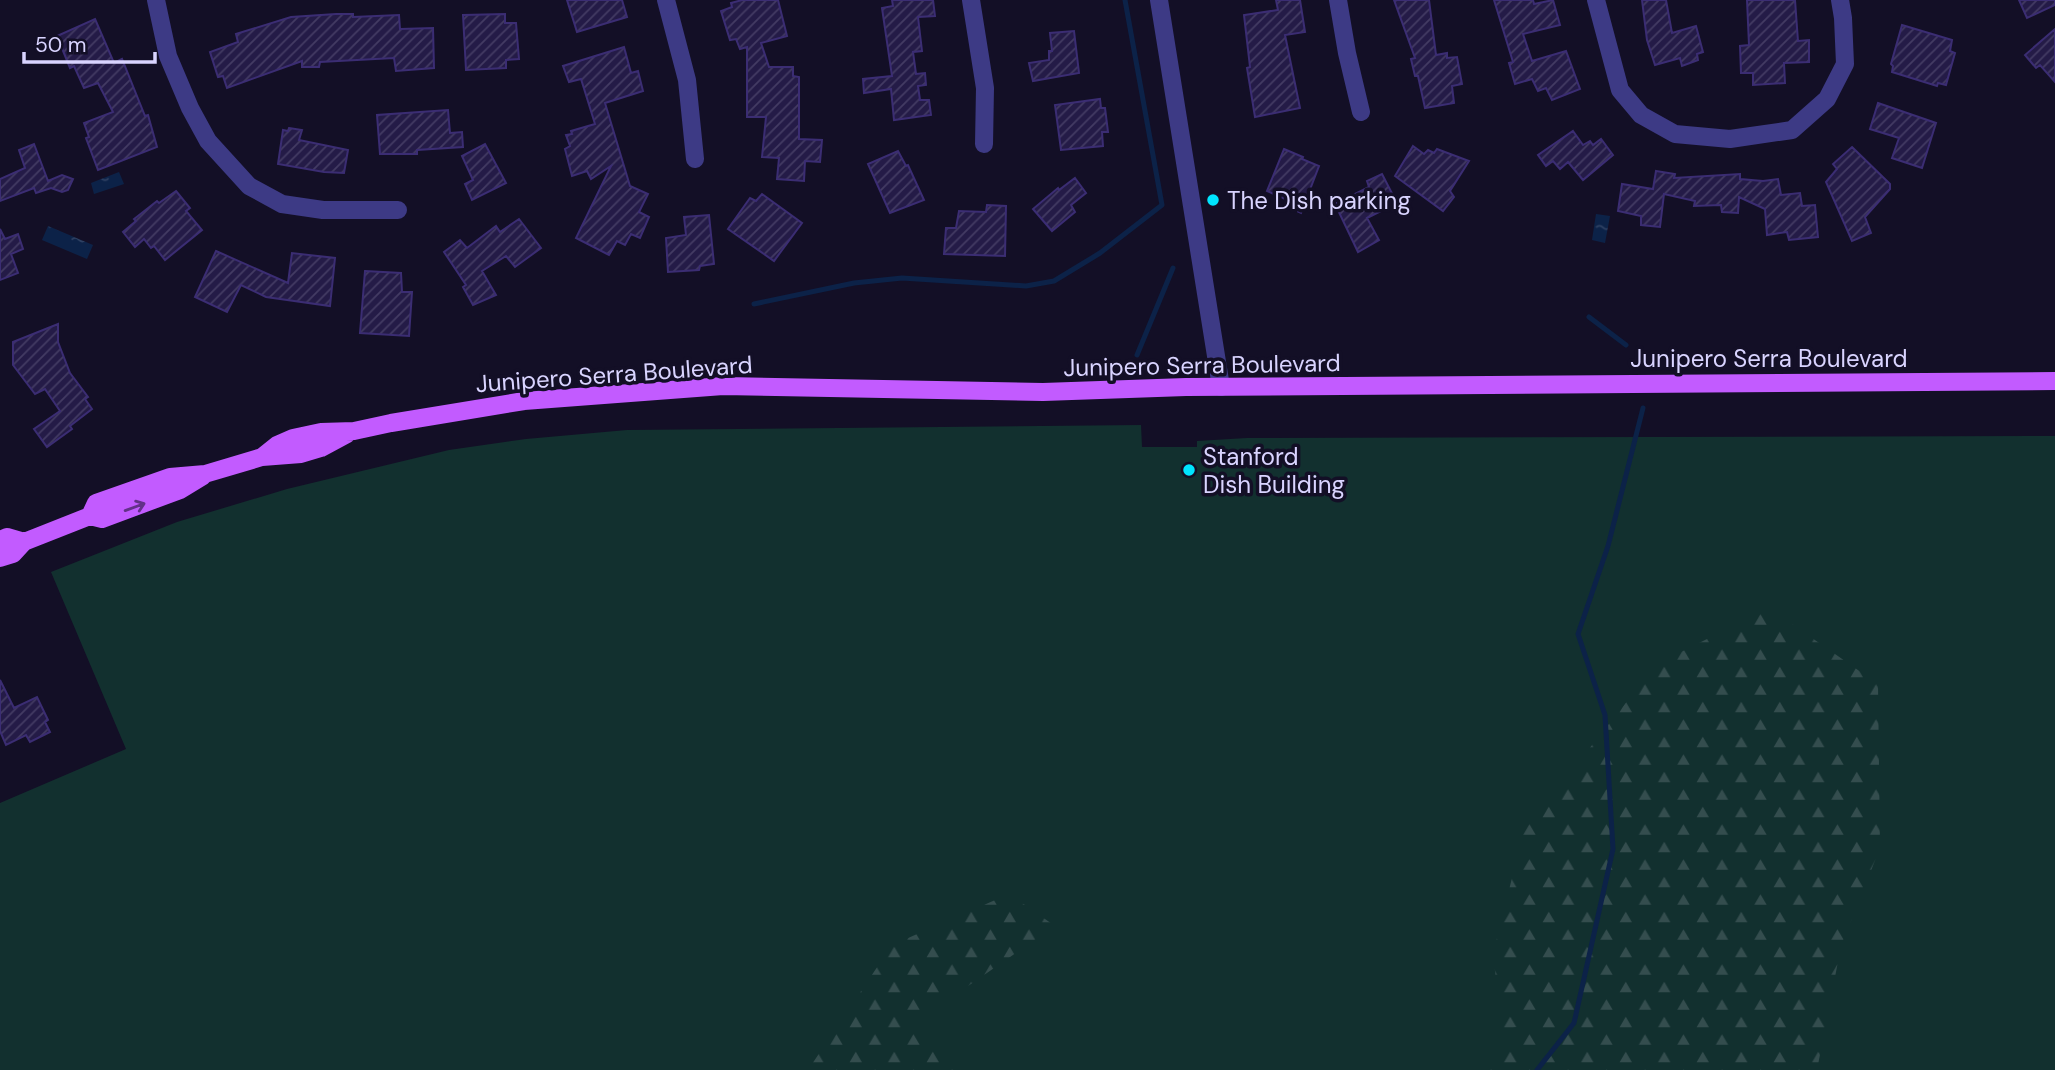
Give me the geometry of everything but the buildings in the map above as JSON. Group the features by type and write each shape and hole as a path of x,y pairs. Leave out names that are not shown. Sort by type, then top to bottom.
{"main road":[{"name":"Junipero Serra Boulevard","path":"0,558 13,554 24,542 90,516 102,519 180,491 205,474 262,457 302,454 321,448 354,431 524,401 723,386 1043,392 1221,387 2055,381"},
{"name":"Junipero Serra Boulevard","path":"0,540 7,537 24,542"}],"street":[{"path":"158,0 168,56 190,108 208,141 249,186 282,204 323,210 398,210"},
{"path":"666,0 687,80 695,159"},
{"path":"971,0 985,88 984,144"},
{"path":"1159,0 1221,387"},
{"path":"1338,0 1362,112"},
{"path":"1596,0 1620,90 1641,115 1675,134 1730,139 1792,130 1827,99 1845,64 1840,0"}],"green space":[{"path":"1141,425 1142,447 1197,447 1197,441 1247,438 2055,436 2055,1070 0,1070 0,803 126,749 51,572 177,522 287,489 449,450 526,439 627,430"},
{"path":"1769,608 1878,684 1880,848 1841,946 1817,1070 1486,1070 1544,1019 1502,1031 1493,954 1524,830 1657,664"},
{"path":"1009,894 1055,926 916,1022 956,1070 808,1070 892,945"}],"water":[{"path":"119,172 124,184 94,194 91,183"},
{"path":"1596,214 1610,216 1605,243 1592,240"},
{"path":"48,226 93,245 87,259 42,240"}],"waterway":[{"path":"754,304 854,283 902,278 1026,286 1054,281 1100,253 1162,205 1125,0"},
{"path":"1137,355 1173,268"},
{"path":"1589,317 1626,345"},
{"path":"1537,1070 1574,1023 1613,849 1605,715 1578,634 1608,546 1643,408"}],"place":[{"name":"The Dish parking","path":"1213,200"},
{"name":"Stanford Dish Building","path":"1189,470"}]}
